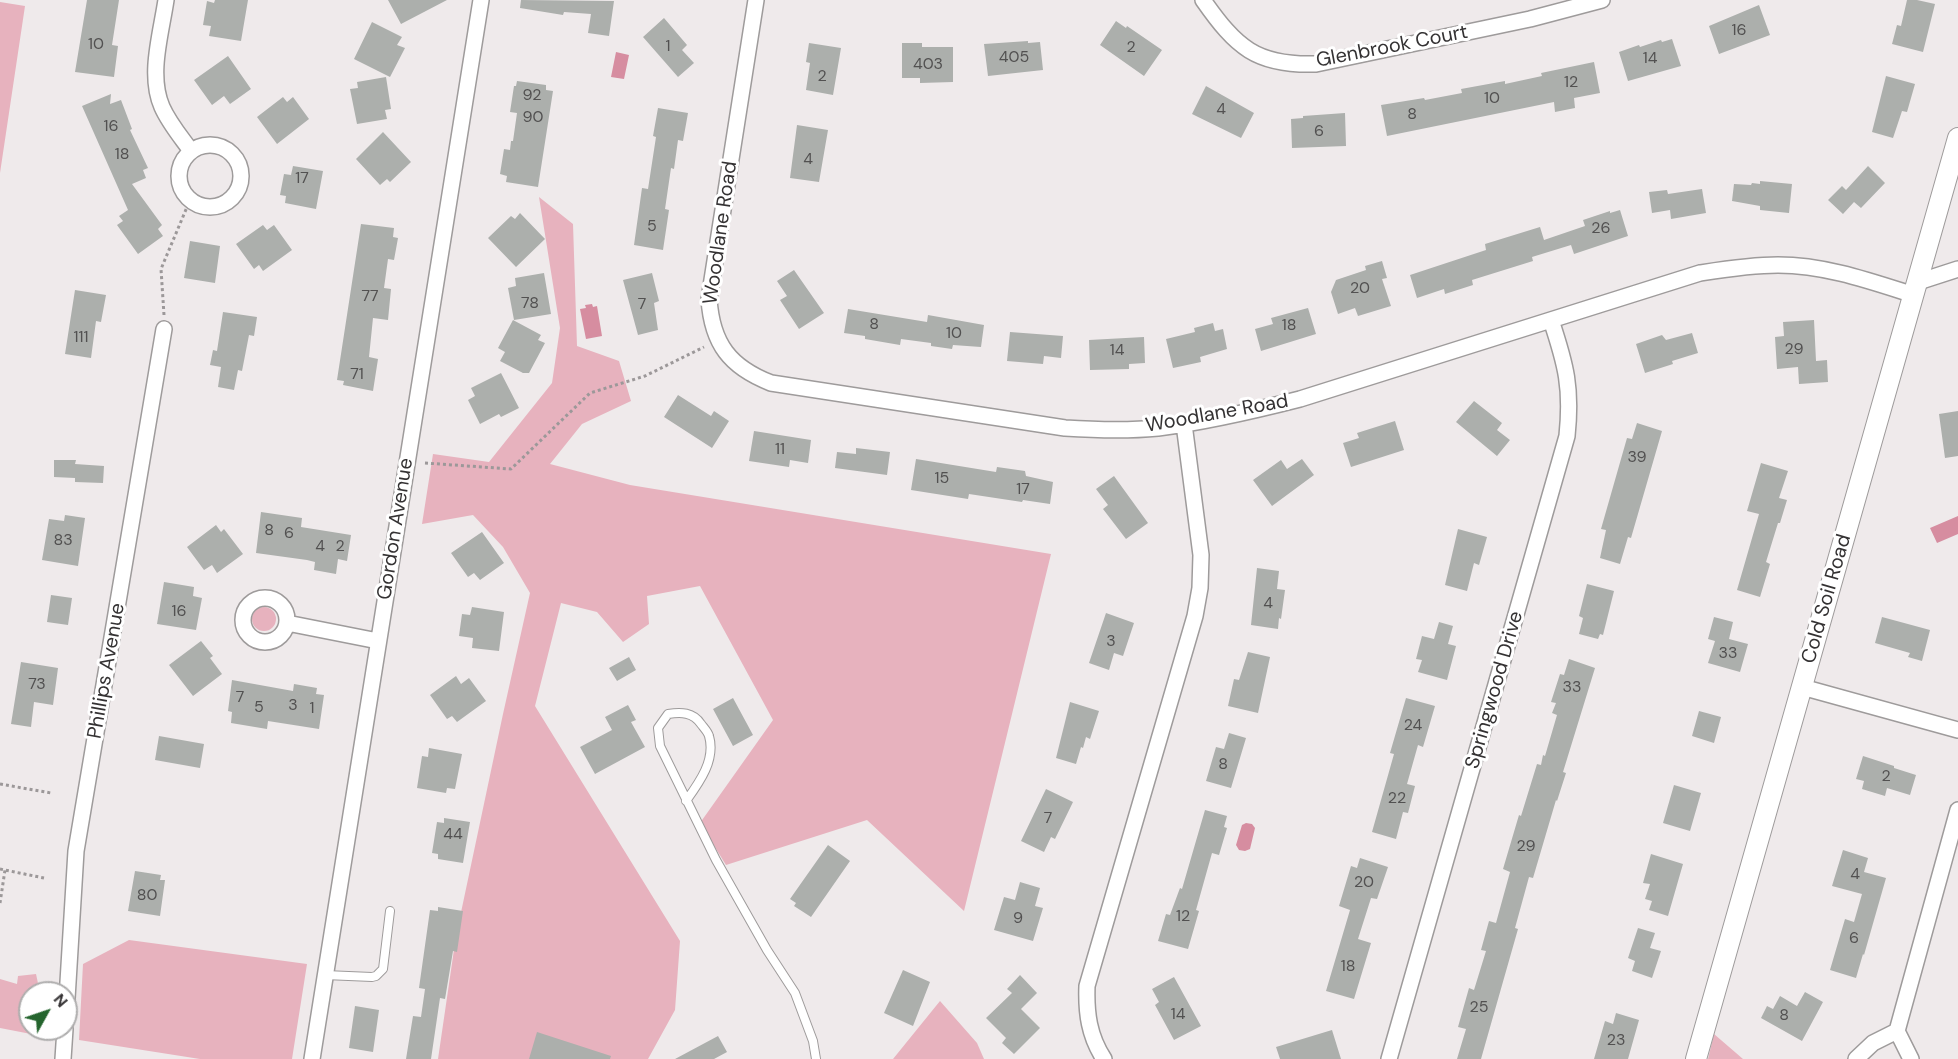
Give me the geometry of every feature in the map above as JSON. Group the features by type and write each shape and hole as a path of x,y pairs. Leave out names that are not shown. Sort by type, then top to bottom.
{"street":[{"path":"166,0 155,72 157,90 162,108 191,151"},
{"name":"Gordon Avenue","path":"312,1059 482,0"},
{"name":"Woodlane Road","path":"756,0 709,299 716,336 725,352 737,365 753,376 771,383 1065,428 1111,430 1157,428 1240,414 1300,399 1700,273 1736,267 1779,265 1816,268 1916,289"},
{"name":"Glenbrook Court","path":"1203,0 1222,28 1250,51 1271,60 1294,65 1316,64 1530,19 1602,0"},
{"name":"Cold Soil Road","path":"1696,1059 1958,138"},
{"path":"211,145 222,147 231,153 241,171 237,192 230,200 210,207 190,200 180,184 179,175 180,166 191,151 201,146 211,145"},
{"path":"1916,289 1958,269"},
{"name":"Springwood Drive","path":"1389,1059 1567,436 1570,409 1568,378 1551,320"},
{"name":"Phillips Avenue","path":"68,981 76,851 165,329"},
{"path":"1104,1059 1090,1030 1086,1008 1087,986 1195,616 1200,588 1201,555 1184,424"},
{"path":"287,623 378,641"},
{"path":"1802,687 1958,730"},
{"path":"1911,1059 1897,1031 1958,810"},
{"path":"1856,1059 1873,1043 1897,1031"},
{"path":"63,1059 64,1041"}],"lane":[{"path":"686,801 701,780 710,755 709,735 699,720 684,712 668,714 658,728 660,746 686,801 716,860 767,950 795,993 813,1041 816,1059"},
{"path":"325,975 372,977 380,973 383,969 390,911"}],"path":[{"path":"165,329 161,269 190,200"},
{"path":"425,463 511,469 591,393 645,376 704,347"},
{"path":"0,784 51,793"},
{"path":"0,869 44,878"},
{"path":"0,903 5,870"}],"shaded area":[{"path":"0,2 25,6 0,173"},
{"path":"616,52 629,55 624,79 611,77"},
{"path":"539,197 573,224 577,346 619,361 631,401 582,424 550,464 630,485 1051,554 964,911 867,820 726,865 700,823 773,720 700,586 647,596 649,624 623,642 597,612 561,603 535,706 680,941 675,1010 648,1059 438,1059 456,936 530,593 503,547 473,515 422,524 433,454 489,462 552,383 560,328"},
{"path":"592,304 593,307 597,306 602,336 586,339 580,309"},
{"path":"1958,516 1958,534 1937,543 1930,528"},
{"path":"264,607 273,610 276,619 273,628 264,631 255,628 252,619 255,610"},
{"path":"1252,824 1255,828 1250,849 1245,851 1239,850 1236,845 1242,825"},
{"path":"129,940 307,964 292,1059 200,1059 79,1040 83,964"},
{"path":"36,974 38,981 18,981 18,1031 0,1028 0,979 17,984 18,976"},
{"path":"940,1001 977,1043 984,1059 893,1059"},
{"path":"1714,1034 1743,1059 1708,1059"}],"building":[{"path":"87,0 119,0 112,45 118,46 114,77 75,72"},
{"path":"215,0 248,0 241,41 209,36 211,26 203,25 207,1 214,3"},
{"path":"388,0 447,0 401,24"},
{"path":"521,0 614,1 609,36 588,33 591,14 564,12 563,15 520,8"},
{"path":"1907,0 1935,4 1923,52 1892,44 1897,25 1901,26"},
{"path":"1759,5 1770,35 1719,54 1709,26"},
{"path":"664,18 687,45 682,50 694,63 678,77 643,37"},
{"path":"1116,21 1162,50 1144,76 1100,45"},
{"path":"372,22 402,37 397,45 405,48 390,77 354,59"},
{"path":"1672,39 1681,66 1628,81 1619,52 1639,45 1640,47"},
{"path":"1028,41 1028,43 1040,42 1043,70 988,76 984,44"},
{"path":"809,43 841,48 833,95 806,90 810,63 806,62"},
{"path":"902,43 922,43 922,47 953,47 953,82 920,83 920,78 902,78"},
{"path":"228,56 251,89 230,104 224,96 212,105 194,80"},
{"path":"1594,62 1600,93 1574,98 1575,108 1555,112 1554,102 1387,136 1381,105 1462,93 1461,89 1505,81 1505,84 1542,76 1541,73"},
{"path":"1886,76 1915,84 1907,112 1902,111 1893,138 1872,132"},
{"path":"386,77 391,109 385,110 387,119 357,124 350,89 358,88 357,82"},
{"path":"517,81 546,85 546,90 553,91 538,187 506,182 507,176 500,174 504,149 510,150 511,141 513,141 517,113 510,112 514,86"},
{"path":"1206,86 1254,113 1241,138 1192,114"},
{"path":"111,94 110,104 121,100 132,129 130,130 148,168 143,170 146,178 132,184 162,225 158,229 163,236 138,254 117,225 123,221 119,216 128,210 82,106"},
{"path":"283,97 287,102 293,97 309,119 277,144 257,117"},
{"path":"658,108 688,113 683,141 678,140 674,169 671,168 665,209 669,210 663,250 634,245 642,188 648,189"},
{"path":"1345,113 1346,146 1292,148 1291,119"},
{"path":"797,125 828,130 819,182 790,178"},
{"path":"383,132 411,162 390,182 387,179 380,185 356,159"},
{"path":"293,166 323,171 316,209 285,203 286,196 280,195 284,174 291,175"},
{"path":"1868,166 1885,183 1861,208 1854,202 1843,214 1828,200 1842,186 1846,190"},
{"path":"1760,181 1792,184 1789,213 1760,210 1760,206 1732,201 1734,184 1760,184"},
{"path":"1702,189 1706,213 1671,219 1670,210 1652,213 1649,192 1667,190 1668,194"},
{"path":"1620,210 1628,236 1574,254 1571,245 1532,257 1533,261 1472,280 1473,285 1445,294 1444,289 1417,298 1410,275 1486,250 1485,244 1540,227 1544,240 1585,226 1583,220"},
{"path":"520,213 545,239 516,267 488,238 511,216 515,219"},
{"path":"361,224 394,228 393,237 398,238 394,260 388,259 384,288 391,289 388,320 373,318 369,357 378,359 373,391 343,385 344,381 337,380"},
{"path":"263,225 267,230 274,225 292,250 263,271 259,265 254,269 236,244"},
{"path":"190,241 220,246 215,283 184,278"},
{"path":"1382,261 1387,278 1382,279 1391,306 1358,316 1355,308 1338,314 1331,292 1336,280 1366,270 1365,266"},
{"path":"794,270 824,313 799,329 780,300 787,296 777,281"},
{"path":"544,273 551,314 514,320 508,288 516,286 515,278"},
{"path":"652,273 659,301 654,303 658,330 638,335 623,280"},
{"path":"75,290 106,295 101,322 96,321 91,358 65,354"},
{"path":"1308,308 1316,334 1261,351 1255,329 1273,324 1271,318"},
{"path":"848,309 927,322 928,315 984,325 981,347 953,345 952,349 931,346 931,343 901,339 900,345 844,333"},
{"path":"223,312 257,317 254,336 249,335 242,371 238,370 234,390 218,387 221,367 210,365 213,350 217,351"},
{"path":"513,320 541,335 538,340 545,343 529,373 523,373 500,361 505,352 498,348"},
{"path":"1814,320 1816,361 1827,360 1828,382 1799,384 1798,367 1777,369 1775,337 1784,336 1783,322"},
{"path":"1213,323 1215,331 1223,329 1227,349 1200,357 1201,362 1173,368 1166,339 1195,332 1194,328"},
{"path":"1010,332 1063,336 1061,358 1044,356 1043,364 1007,361"},
{"path":"1692,333 1698,353 1645,373 1636,344 1662,335 1666,340"},
{"path":"1144,337 1145,363 1129,364 1129,369 1090,370 1089,340"},
{"path":"501,373 519,408 501,417 499,414 480,424 468,400 475,396 471,388"},
{"path":"678,395 711,416 714,411 729,421 712,448 664,417"},
{"path":"1474,401 1502,423 1497,430 1510,440 1497,456 1456,422"},
{"path":"1958,411 1958,456 1945,458 1939,414"},
{"path":"1395,421 1404,450 1351,467 1343,443 1359,438 1357,433"},
{"path":"1637,423 1662,431 1631,538 1628,537 1620,564 1600,558 1606,530 1601,529 1627,438 1632,439"},
{"path":"754,431 811,440 808,463 790,460 789,467 749,461"},
{"path":"856,448 890,452 887,475 835,468 837,452 856,454"},
{"path":"916,459 996,472 997,467 1025,471 1026,476 1053,482 1050,504 969,494 968,499 911,490"},
{"path":"1302,459 1314,475 1272,506 1253,480 1281,460 1287,469"},
{"path":"54,460 76,460 75,464 104,466 103,483 75,482 75,478 54,477"},
{"path":"1761,463 1788,471 1779,498 1787,500 1766,562 1770,564 1760,597 1737,590 1759,514 1747,511"},
{"path":"1114,476 1148,523 1126,539 1103,509 1108,505 1096,489"},
{"path":"261,512 302,518 301,527 351,535 347,561 338,559 336,574 314,570 315,562 256,553"},
{"path":"65,515 85,518 78,566 42,560 49,519 64,521"},
{"path":"216,525 221,532 224,529 243,554 217,573 212,565 204,570 187,547"},
{"path":"1458,529 1487,537 1479,565 1474,563 1467,591 1445,585"},
{"path":"482,532 504,563 480,580 474,573 468,577 451,553"},
{"path":"1257,568 1279,571 1277,589 1285,590 1278,629 1251,625"},
{"path":"164,582 194,587 193,596 202,598 196,630 157,624"},
{"path":"1587,584 1614,591 1603,635 1600,634 1598,639 1579,634 1583,618 1579,616"},
{"path":"51,595 72,598 68,625 47,622"},
{"path":"472,607 504,612 499,651 472,648 473,638 459,636 462,614 470,615"},
{"path":"1106,613 1134,623 1123,656 1114,653 1109,670 1089,663"},
{"path":"1714,617 1733,622 1729,639 1748,644 1740,672 1708,663 1715,641 1708,639"},
{"path":"1882,617 1930,630 1922,661 1908,657 1910,653 1875,643"},
{"path":"1439,622 1453,626 1448,644 1456,646 1447,680 1418,672 1422,660 1416,659 1422,636 1434,639"},
{"path":"201,641 213,656 210,658 222,674 193,696 169,665"},
{"path":"1248,652 1270,657 1258,713 1228,706 1234,679 1239,680"},
{"path":"629,657 636,670 617,681 609,668"},
{"path":"1569,659 1595,668 1563,772 1566,773 1533,878 1529,877 1515,928 1518,929 1481,1059 1457,1059 1466,1029 1458,1027 1469,988 1474,990 1486,951 1481,950 1489,921 1496,923 1510,872 1503,869 1537,764 1541,765 1543,755 1545,756 1557,715 1552,713 1556,703 1551,702 1560,674 1564,675"},
{"path":"21,662 58,668 53,705 34,702 31,727 11,724"},
{"path":"456,676 461,684 469,678 486,701 457,722 452,716 447,719 430,695"},
{"path":"232,680 293,691 294,684 317,688 316,694 324,695 319,729 268,721 267,729 231,723 232,712 228,711"},
{"path":"733,698 753,735 733,746 713,709"},
{"path":"1406,698 1435,706 1423,747 1418,745 1407,784 1415,786 1408,813 1403,812 1396,839 1372,832 1394,754 1390,753"},
{"path":"1070,702 1099,711 1090,739 1086,737 1076,764 1056,758"},
{"path":"628,705 636,720 631,722 645,747 595,774 580,747 612,730 605,717"},
{"path":"1699,711 1721,717 1714,743 1692,736"},
{"path":"1229,733 1246,738 1231,788 1206,781 1216,747 1224,749"},
{"path":"159,736 204,744 200,768 155,760"},
{"path":"429,748 462,754 455,789 447,788 446,793 417,788 422,756 428,757"},
{"path":"1863,756 1916,775 1910,795 1887,788 1885,796 1862,789 1864,781 1856,779"},
{"path":"1674,785 1701,793 1690,831 1663,823"},
{"path":"1046,789 1073,802 1055,839 1051,837 1044,852 1021,841"},
{"path":"1205,810 1227,816 1224,827 1227,828 1219,855 1212,853 1188,949 1158,941 1166,914 1170,915 1180,888 1182,889"},
{"path":"444,818 470,822 463,863 438,859 438,854 432,853 437,822 444,823"},
{"path":"828,845 850,861 811,917 794,906 796,903 790,899"},
{"path":"1843,850 1868,858 1864,872 1886,878 1856,978 1830,970 1845,919 1854,922 1862,894 1832,886"},
{"path":"1651,854 1683,864 1668,916 1649,910 1652,901 1645,899 1650,884 1643,883"},
{"path":"1360,858 1388,867 1377,899 1371,898 1358,939 1371,943 1354,999 1326,991 1350,910 1339,906 1351,866 1357,868"},
{"path":"135,871 161,875 160,880 165,880 160,916 128,911"},
{"path":"1020,882 1040,888 1035,906 1043,908 1033,941 994,930 1004,897 1015,900"},
{"path":"438,907 463,911 457,952 453,951 445,999 440,998 431,1059 406,1059 413,1016 421,1017 425,989 419,988 430,910 438,911"},
{"path":"1638,928 1655,933 1650,948 1661,951 1652,978 1632,971 1635,961 1628,958"},
{"path":"903,970 930,982 913,1026 884,1013"},
{"path":"1020,975 1037,993 1021,1009 1040,1028 1014,1054 1002,1043 1006,1038 986,1018 1012,993 1007,989"},
{"path":"1174,977 1201,1026 1174,1040 1155,1005 1159,1002 1152,989"},
{"path":"1805,992 1823,1002 1802,1041 1761,1018 1767,1006 1773,1009 1780,996 1797,1006"},
{"path":"355,1006 379,1010 373,1052 349,1048"},
{"path":"1616,1013 1639,1020 1628,1059 1594,1059 1605,1021 1613,1024"},
{"path":"1332,1030 1341,1059 1280,1059 1276,1047"},
{"path":"537,1032 611,1056 610,1059 529,1059"},
{"path":"718,1036 727,1052 714,1059 675,1059"}]}
